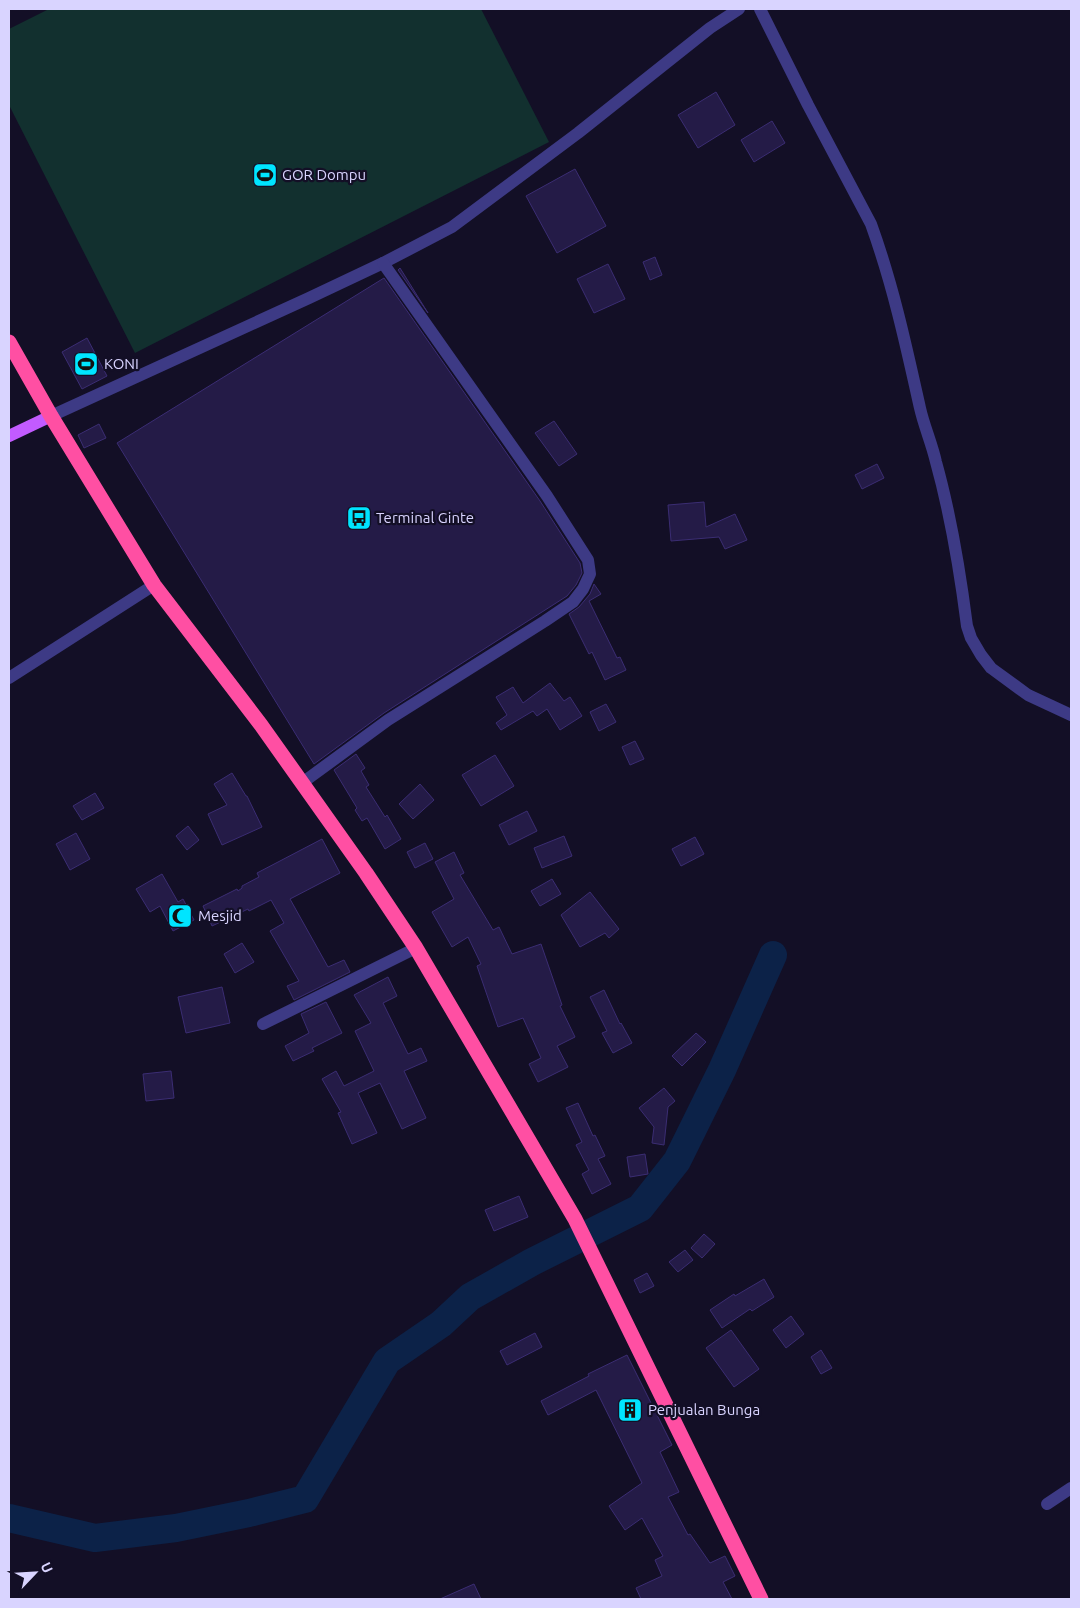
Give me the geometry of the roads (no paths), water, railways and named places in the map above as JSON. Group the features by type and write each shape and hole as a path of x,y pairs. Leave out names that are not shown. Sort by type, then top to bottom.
{"highway":[{"path":"9,342 51,416 154,585 261,725 366,872 416,948 575,1219 762,1599"}],"main road":[{"path":"9,436 51,416"}],"street":[{"path":"51,416 309,298 383,263 452,227 578,133 710,28 739,9"},
{"path":"760,9 871,224 879,245 905,337 920,410 950,517 967,626 971,638 980,655 991,668 1028,695 1071,715"},
{"path":"302,783 388,720 573,602 584,589 590,574 590,569 584,555 547,496 383,263"},
{"path":"9,678 154,585"},
{"path":"263,1024 416,948"},
{"path":"1047,1504 1071,1488"}],"waterway":[{"path":"9,1518 95,1538 176,1528 305,1499 387,1361 441,1324 470,1297 532,1262 640,1208 677,1161 722,1070 773,955"}],"place":[{"name":"GOR Dompu","path":"265,175"},
{"name":"KONI","path":"86,364"},
{"name":"Terminal Ginte","path":"359,518"},
{"name":"Mesjid","path":"180,916"},
{"name":"Penjualan Bunga","path":"630,1410"}]}
